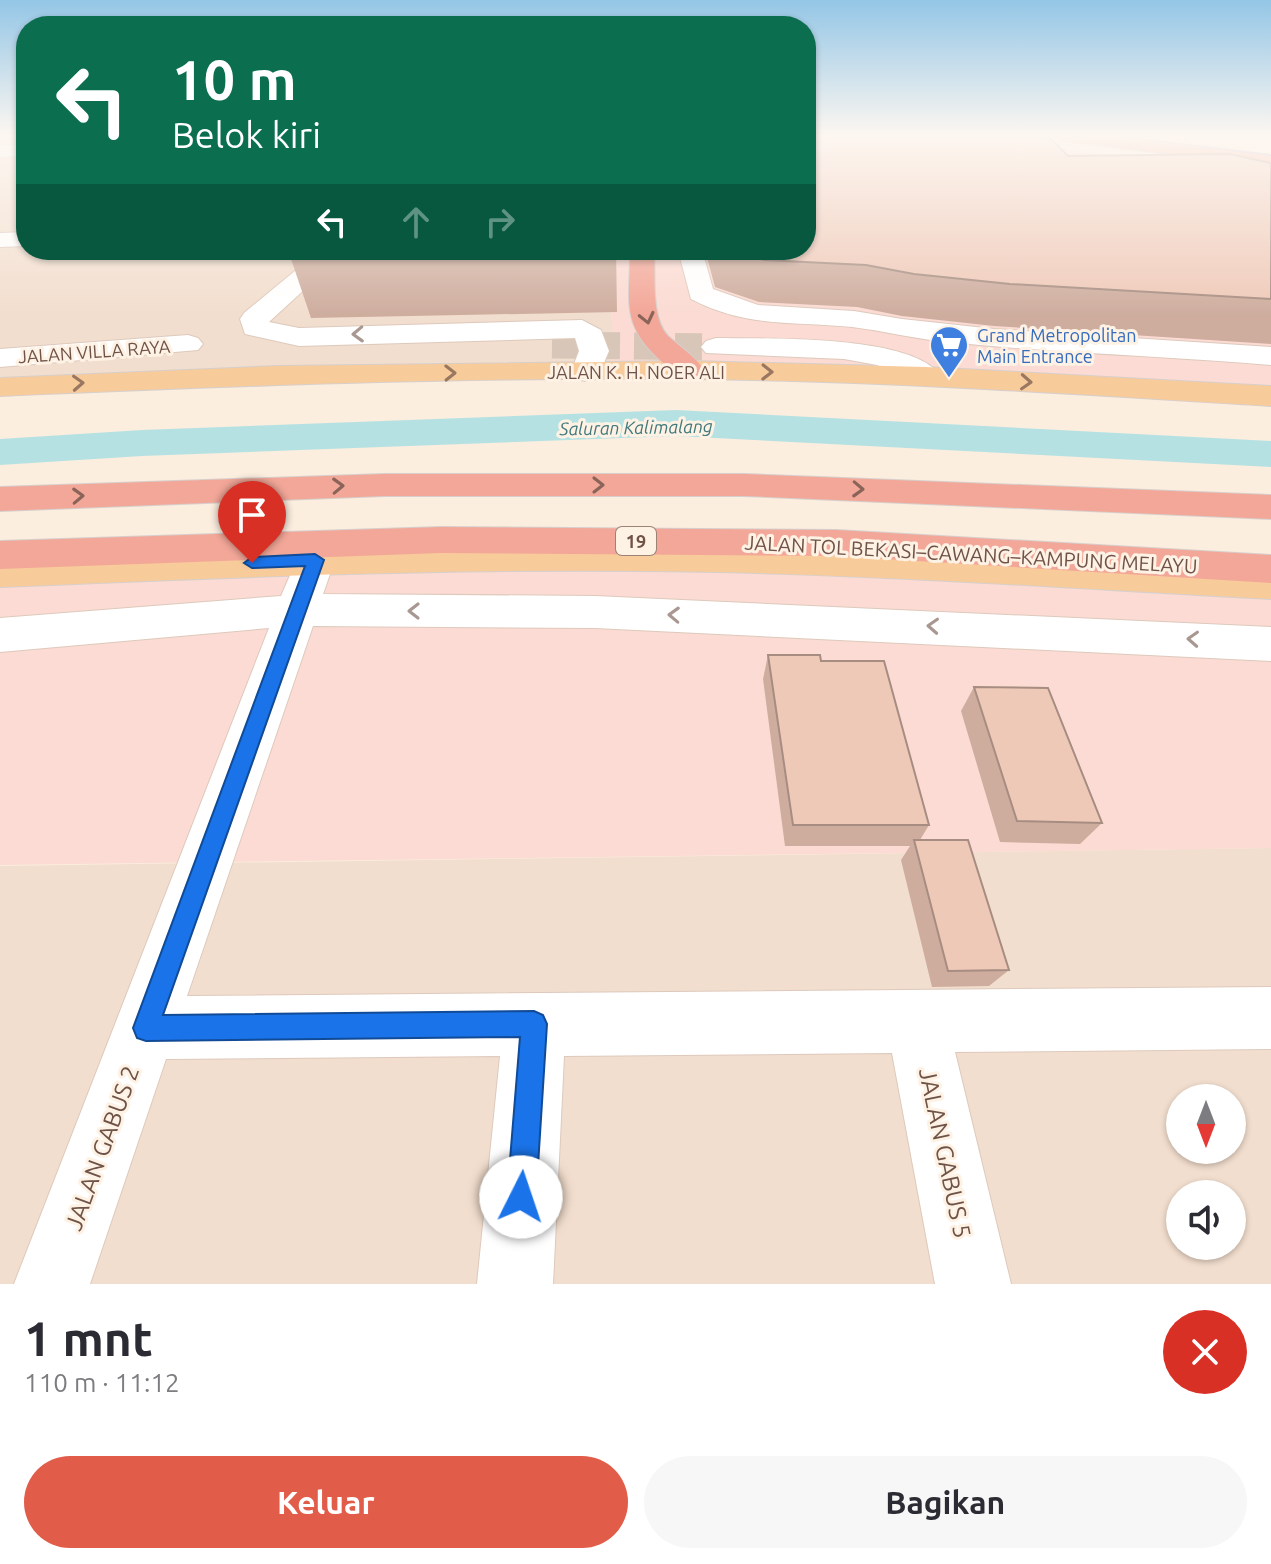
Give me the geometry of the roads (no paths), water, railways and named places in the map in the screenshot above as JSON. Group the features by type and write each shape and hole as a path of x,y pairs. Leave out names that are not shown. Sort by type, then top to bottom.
{"highway":[{"path":"642,260 644,319 652,337 689,370"},
{"path":"0,499 384,485 744,485 1271,507"},
{"name":"JALAN TOL BEKASI–CAWANG–KAMPUNG MELAYU","path":"0,555 441,540 836,543 1268,584"}],"main road":[{"name":"JALAN K. H. NOER ALI","path":"0,387 290,375 689,370 926,376 1271,396"},
{"path":"0,573 307,585 640,557 841,563 1268,584"}],"street":[{"path":"693,260 701,293 726,308 779,318 853,319 902,328 1271,356"},
{"path":"310,271 254,319 255,328 299,337 582,329 591,336 594,351 586,372"},
{"path":"299,337 290,375 446,347 552,345"},
{"name":"JALAN VILLA RAYA","path":"0,358 188,344"},
{"path":"716,347 844,350 885,357 926,376"},
{"path":"1098,386 1133,347"},
{"path":"0,635 307,585 595,612 1271,644"},
{"name":"JALAN GABUS 2","path":"52,1284 307,585"},
{"path":"146,1028 1271,1018"},
{"name":"JALAN GABUS 5","path":"917,1022 973,1284"},
{"path":"515,1284 534,1024"}],"waterway":[{"name":"Saluran Kalimalang","path":"0,452 142,443 676,423 1271,454"}],"tunnel":[{"path":"552,345 716,347"}],"place":[{"name":"Grand Metropolitan Main Entrance","path":"949,379"}]}
